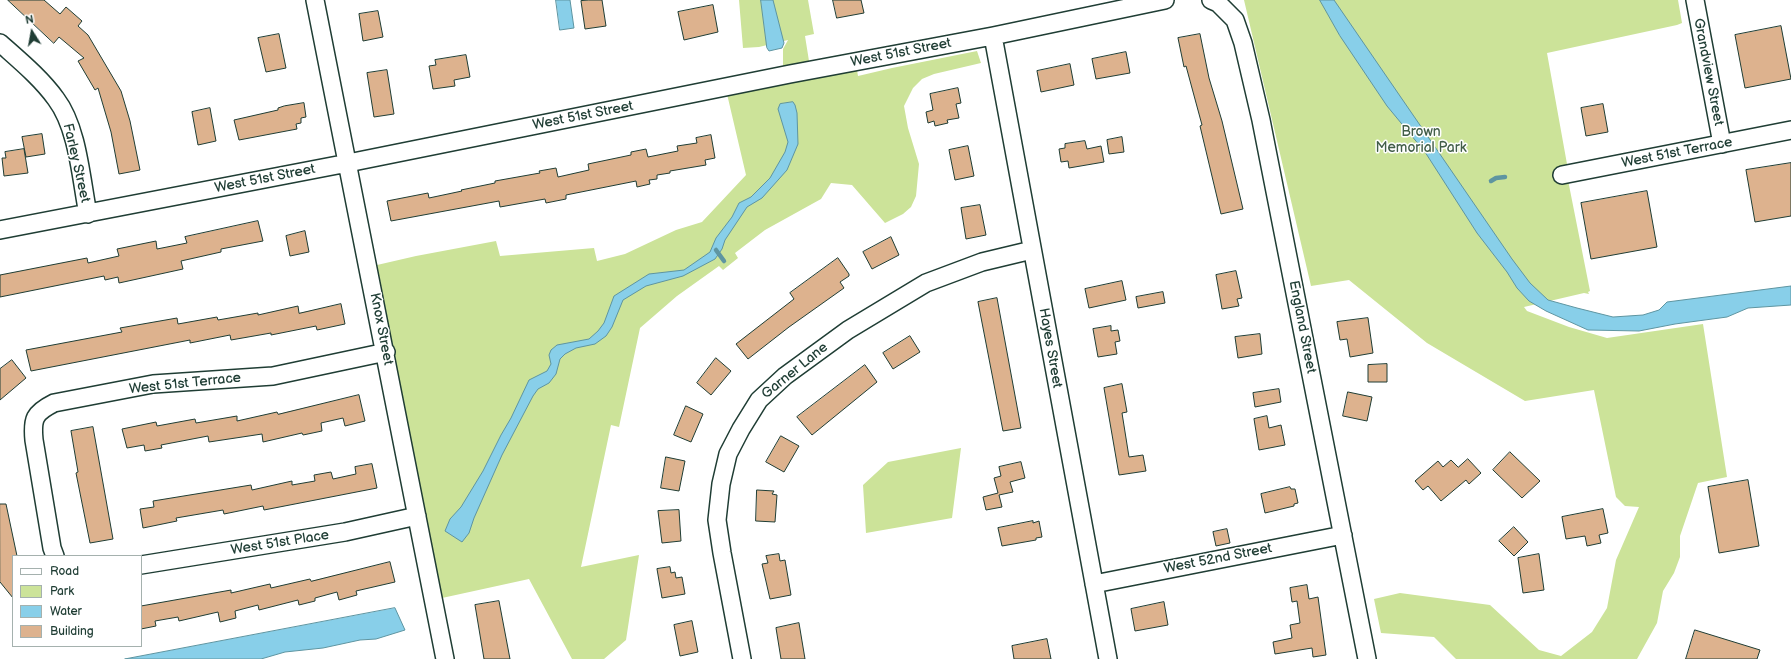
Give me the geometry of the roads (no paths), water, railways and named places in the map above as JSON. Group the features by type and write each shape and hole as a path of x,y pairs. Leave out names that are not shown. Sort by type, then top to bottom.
{"street":[{"name":"Knox Street","path":"315,0 386,352 445,659"},
{"name":"West 51st Street","path":"0,230 348,163 790,74 993,36 1165,0"},
{"name":"Grandview Street","path":"1695,0 1722,144"},
{"name":"England Street","path":"1215,2 1235,20 1243,43 1261,120 1367,659"},
{"name":"Hayes Street","path":"993,36 1108,659"},
{"name":"Farley Street","path":"0,43 57,99 69,122 88,214"},
{"name":"West 51st Terrace","path":"1562,175 1791,130"},
{"name":"Garner Lane","path":"742,659 717,520 720,484 728,454 759,400 785,376 848,330 926,283 982,262 1032,250"},
{"name":"West 51st Terrace","path":"56,555 52,548 33,427 35,416 41,410 54,403 153,384 274,376 386,352"},
{"name":"West 51st Place","path":"142,565 345,532 417,516"},
{"name":"West 52nd Street","path":"1094,584 1343,535"}],"water":[{"path":"556,0 570,0 574,28 560,30"},
{"path":"761,0 773,0 784,43 782,48 769,51 767,48"},
{"path":"1320,0 1334,0 1512,259 1530,283 1548,300 1613,317 1643,315 1659,310 1667,302 1791,286 1791,305 1748,308 1727,317 1675,324 1639,331 1588,330 1546,311 1529,301 1517,288 1507,272 1477,233 1425,152 1387,106 1340,36"},
{"path":"793,102 797,113 798,144 787,170 762,198 747,207 725,240 722,249 715,259 683,276 646,286 623,300 612,327 606,336 595,344 576,348 565,354 560,359 556,374 549,383 538,389 533,396 502,455 474,518 469,533 462,542 445,531 450,519 461,507 483,471 529,380 547,371 551,364 549,355 551,350 557,345 589,339 604,323 614,296 649,274 684,270 710,252 716,238 732,217 739,203 751,197 770,178 785,152 788,142 778,109 780,104"},
{"path":"395,608 405,630 376,639 360,640 323,648 285,652 261,659 125,659"}],"waterway":[{"path":"1491,181 1496,178 1505,177"},
{"path":"716,250 724,261"}],"park label":[{"name":"Brown Memorial Park","path":"1421,140"}]}
